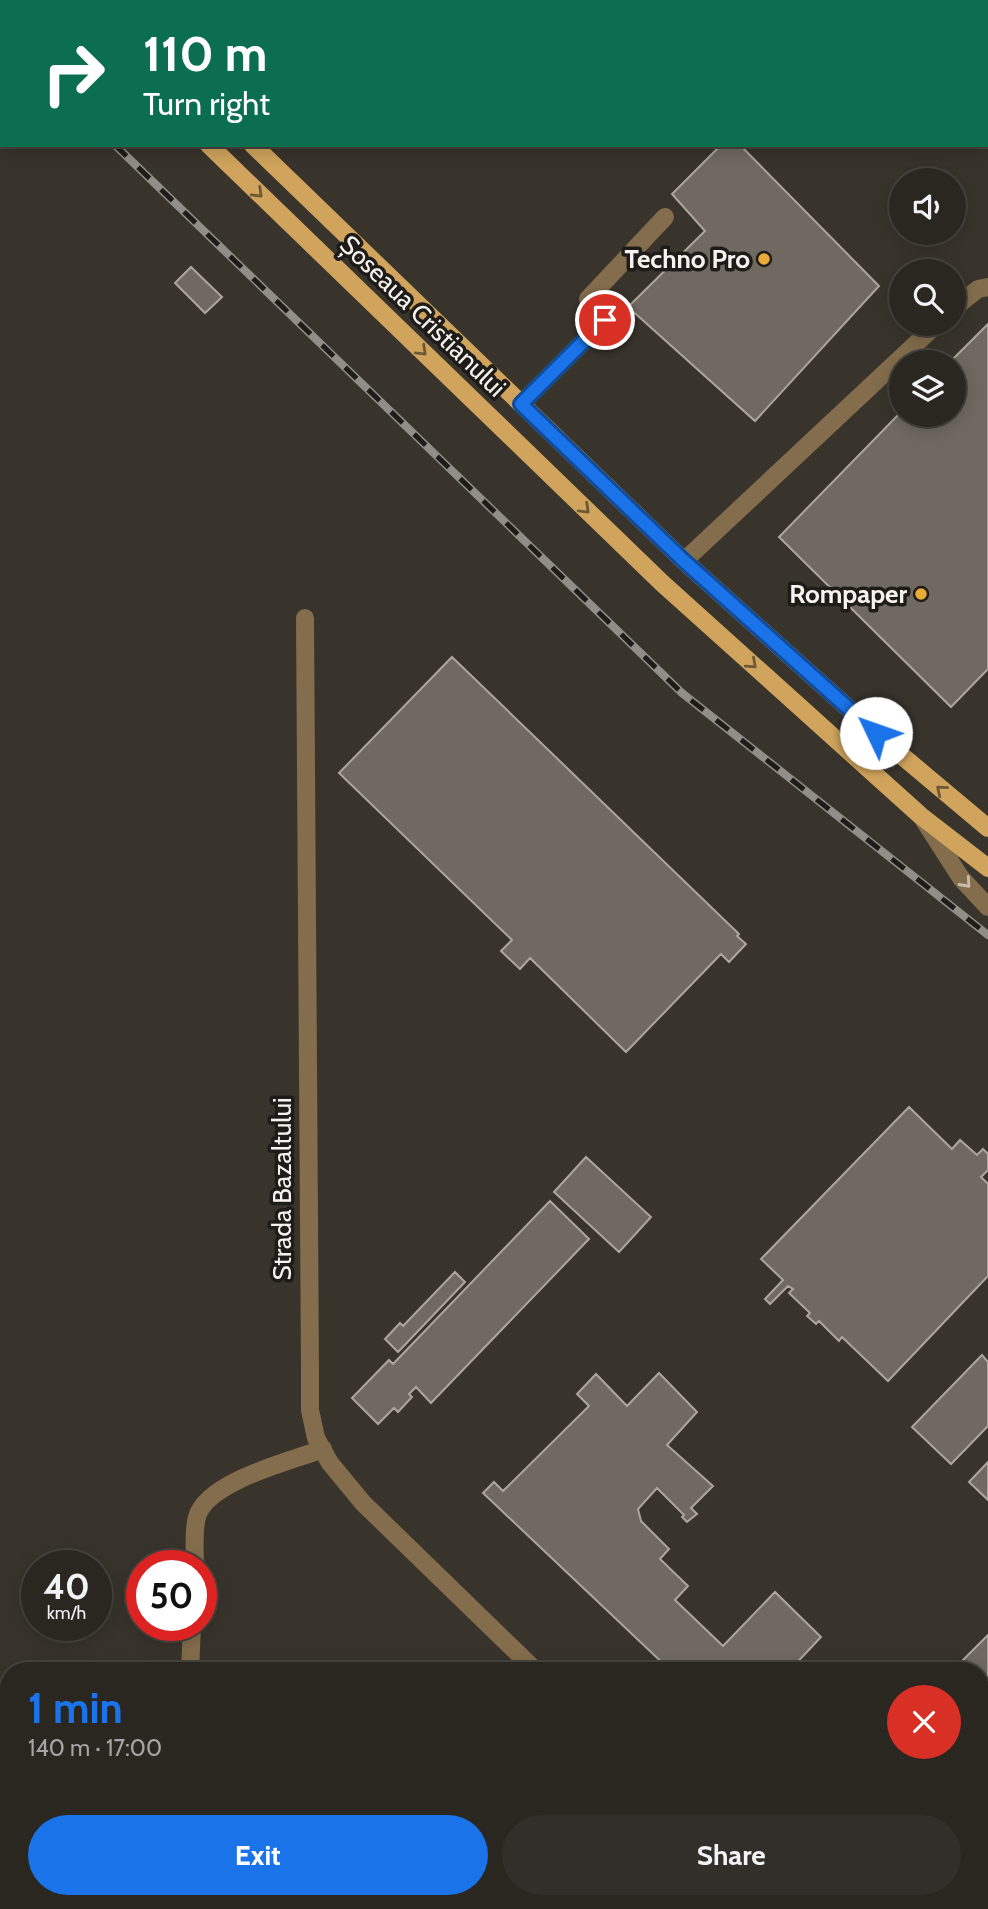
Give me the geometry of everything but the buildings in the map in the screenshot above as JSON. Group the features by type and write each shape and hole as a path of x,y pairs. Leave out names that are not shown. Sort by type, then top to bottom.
{"main road":[{"name":"Șoseaua Cristianului","path":"211,147 662,583 921,816"},
{"name":"Șoseaua Cristianului","path":"255,147 684,561 895,750 988,828"},
{"path":"921,816 988,868"}],"street":[{"path":"521,404 605,320 588,299 665,217"},
{"path":"966,298 978,289 988,287"},
{"path":"684,561 924,336"},
{"name":"Strada Bazaltului","path":"305,618 310,1410 316,1438 330,1464 363,1503 527,1662"},
{"name":"Șoseaua Cristianului","path":"921,816 961,878 988,907"},
{"path":"196,1550 197,1516 209,1499 237,1480 323,1449"},
{"path":"190,1662 191,1641"}],"railway":[{"path":"117,147 682,693 988,935"}],"place":[{"name":"Techno Pro","path":"764,259"},
{"name":"Rompaper","path":"921,594"}],"route":[{"path":"605,320 521,404 684,561 876,733"}]}
